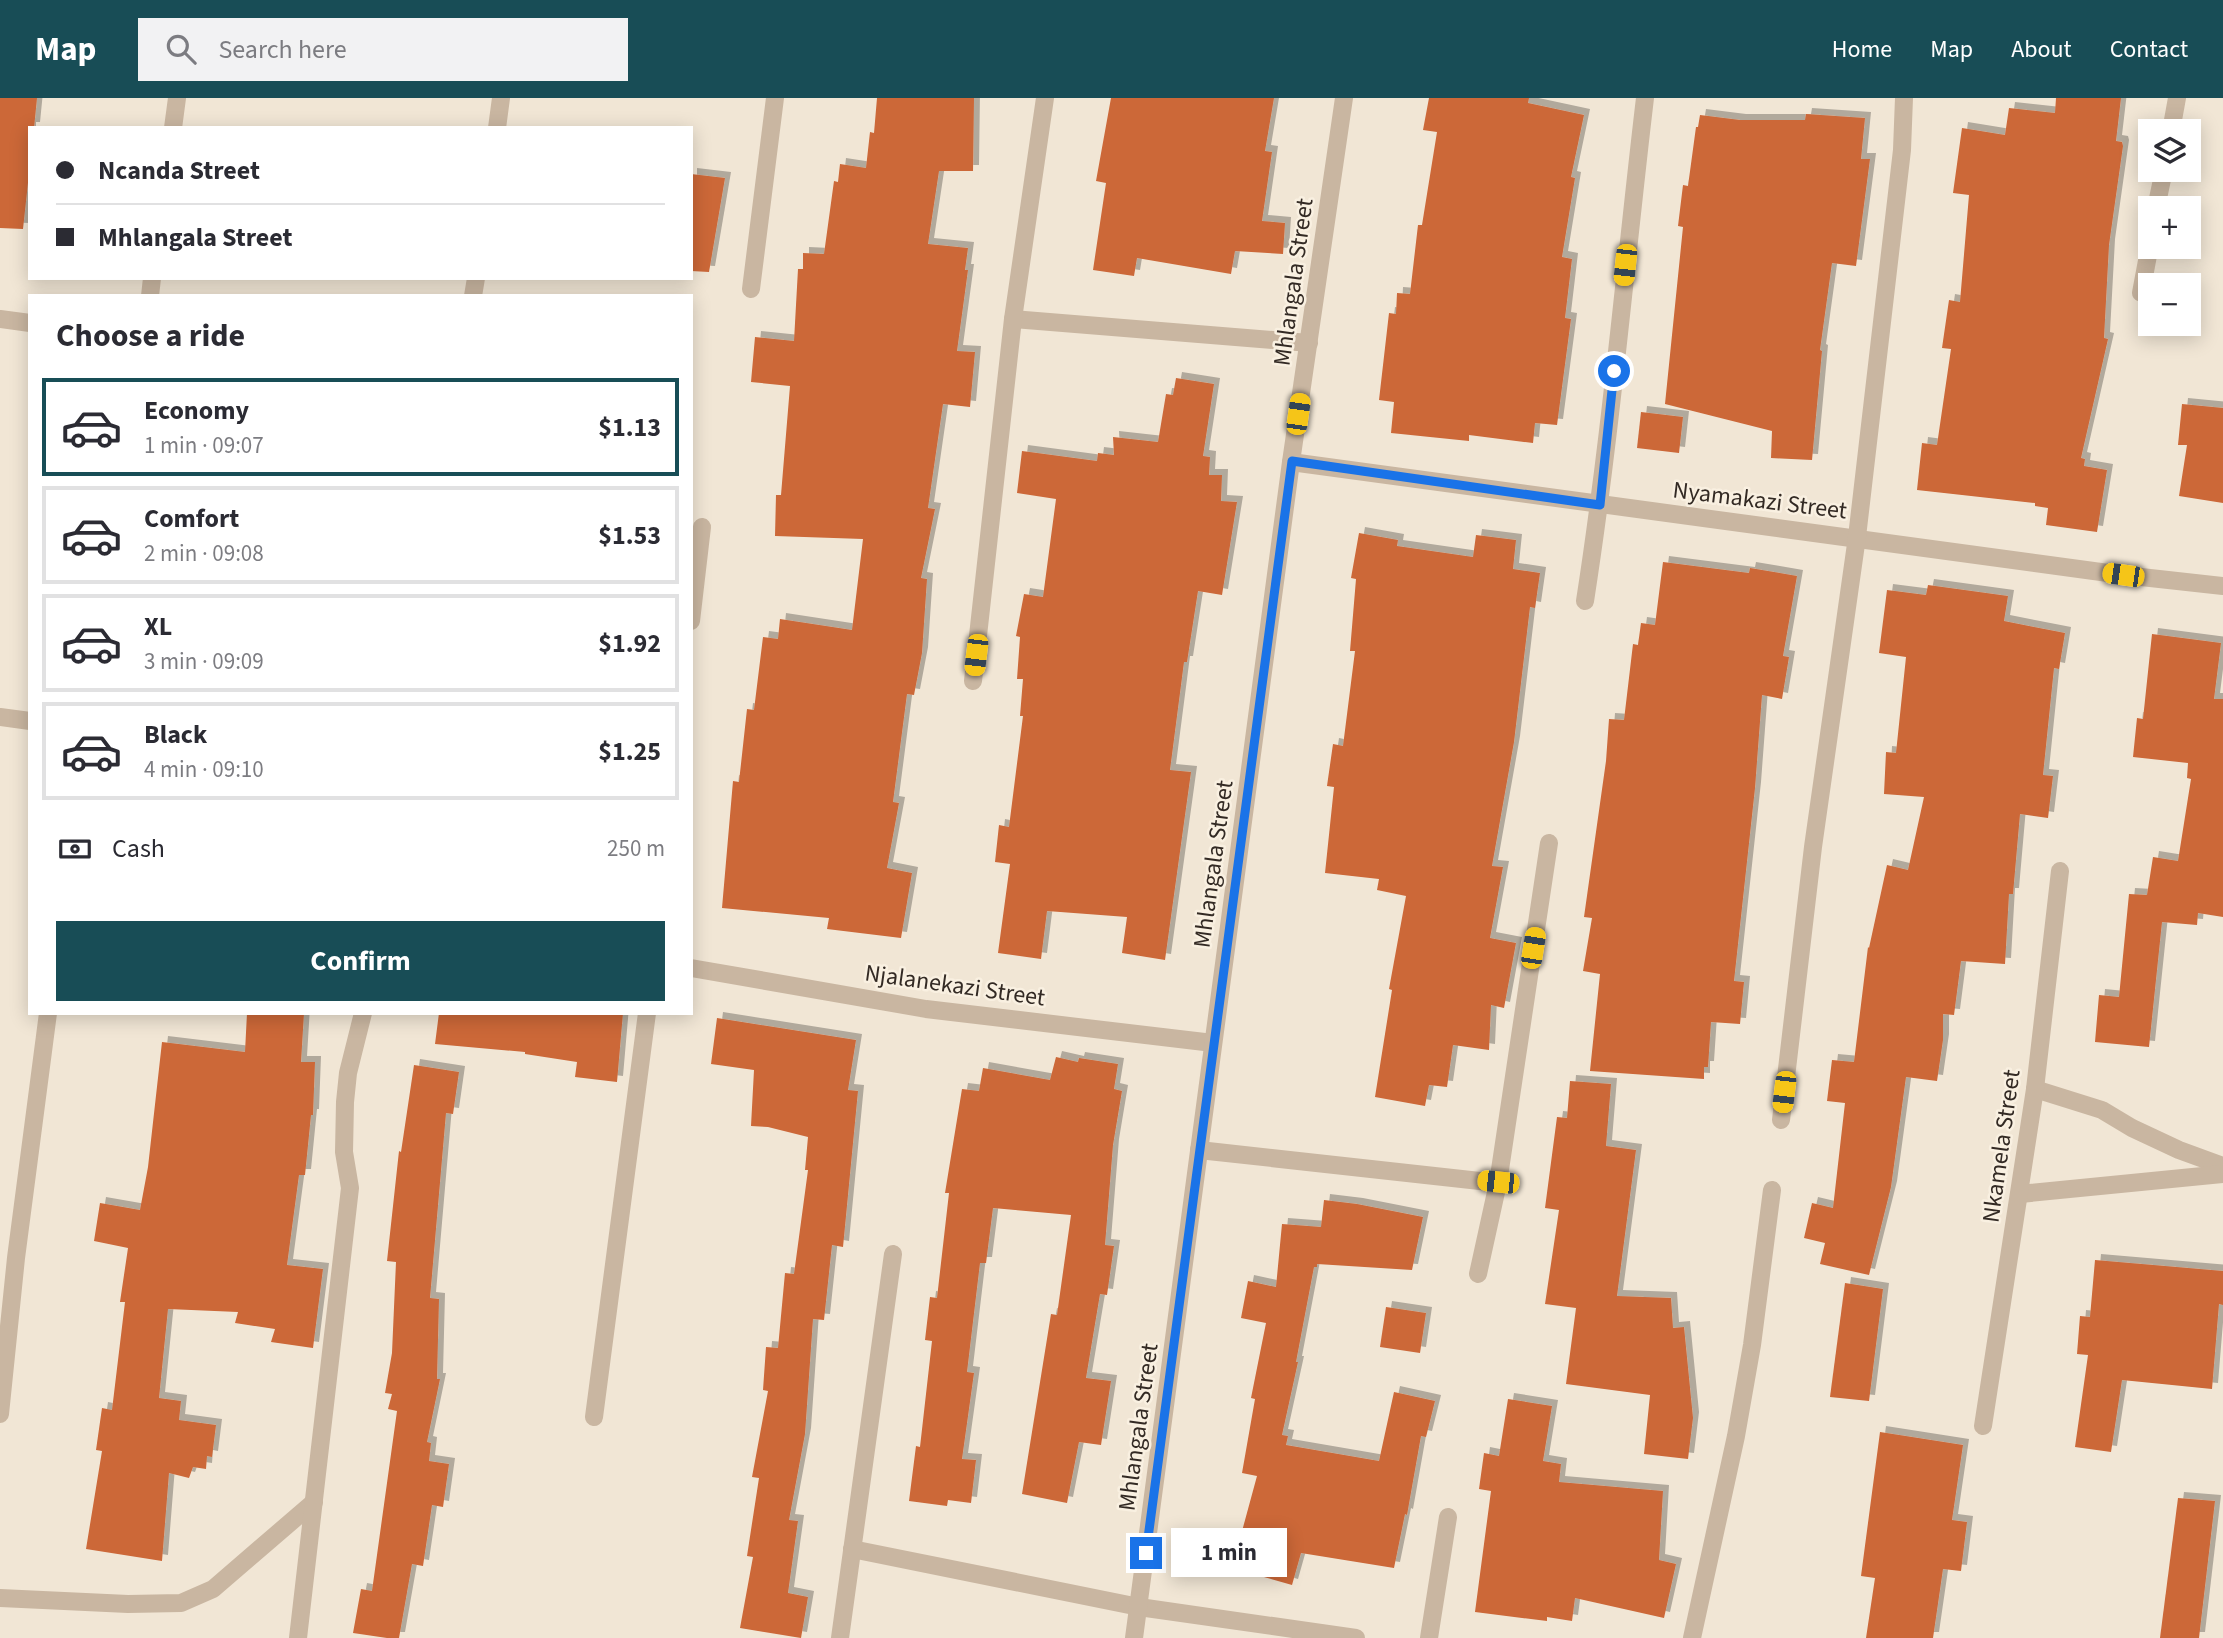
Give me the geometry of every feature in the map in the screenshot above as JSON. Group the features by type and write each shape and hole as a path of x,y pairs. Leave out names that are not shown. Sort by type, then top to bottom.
{"street":[{"path":"173,126 177,98"},
{"path":"497,126 501,98"},
{"path":"751,289 775,98"},
{"path":"973,681 1013,318 1045,98"},
{"name":"Mhlangala Street","path":"1134,1638 1292,461 1345,98"},
{"path":"1585,601 1600,505 1645,98"},
{"path":"1781,1119 1813,847 1857,537 1902,150 1904,98"},
{"path":"2173,119 2177,98"},
{"path":"1013,318 1309,343"},
{"path":"0,319 28,323"},
{"name":"Nyamakazi Street","path":"1292,461 1600,505 2223,586"},
{"path":"693,604 702,527"},
{"path":"0,717 28,721"},
{"path":"1478,1275 1498,1182 1549,843"},
{"name":"Nkamela Street","path":"1983,1426 2035,1088 2060,871"},
{"name":"Njalanekazi Street","path":"693,968 926,1009 1213,1043"},
{"path":"0,1414 8,1257 48,1015"},
{"path":"298,1638 350,1188 344,1143 348,1073 362,1015"},
{"path":"594,1417 647,1015"},
{"path":"2035,1088 2102,1110 2144,1134 2223,1166"},
{"path":"1199,1150 1498,1182"},
{"path":"2020,1194 2223,1174"},
{"path":"1692,1638 1736,1436 1752,1345 1772,1190"},
{"path":"840,1638 893,1254"},
{"path":"0,1598 128,1604 181,1603 213,1589 314,1502"},
{"path":"1429,1638 1448,1517"},
{"path":"852,1549 1139,1607 1356,1638"}],"building":[{"path":"0,98 37,98 34,126 28,126 28,183 23,229 0,228"},
{"path":"877,98 974,98 973,171 939,171 928,244 968,248 965,270 968,270 957,351 975,352 970,407 943,404 928,508 935,509 921,578 927,579 922,653 914,695 907,694 893,802 899,803 887,868 912,873 901,938 827,929 829,918 722,908 733,781 739,782 747,709 754,710 763,637 778,639 780,619 852,630 863,539 775,536 776,495 781,495 790,386 751,382 755,337 794,341 798,269 803,269 803,253 824,254 834,181 838,182 840,164 866,168 870,132 874,133"},
{"path":"1111,98 1274,98 1265,151 1272,152 1262,221 1285,223 1283,254 1235,251 1231,274 1137,258 1134,276 1093,270 1106,183 1096,181"},
{"path":"1429,98 1529,98 1528,103 1584,115 1571,177 1575,178 1562,257 1572,259 1565,318 1571,319 1557,425 1535,423 1533,443 1469,435 1469,441 1391,433 1394,402 1379,400 1389,313 1396,314 1397,293 1410,294 1418,225 1422,225 1437,132 1423,130"},
{"path":"2056,98 2121,98 2116,141 2122,142 2123,146 2109,245 2104,338 2108,339 2081,458 2085,459 2084,466 2107,470 2097,532 2046,525 2048,508 2035,506 2035,503 1917,490 1922,443 1937,445 1951,349 1942,348 1949,300 1960,302 1969,195 1953,193 1962,128 2005,135 2009,108 2055,113"},
{"path":"1806,114 1865,118 1861,159 1870,159 1856,266 1832,263 1820,350 1812,460 1771,458 1772,431 1665,404 1683,227 1678,226 1683,185 1688,186 1700,115 1740,120 1805,120"},
{"path":"693,174 725,178 709,272 693,271"},
{"path":"1176,378 1214,384 1203,456 1210,457 1209,475 1222,475 1221,501 1237,502 1222,595 1198,591 1187,662 1184,662 1170,770 1191,772 1165,960 1122,953 1127,917 1047,911 1041,959 998,953 1010,864 995,862 999,825 1009,827 1023,716 1020,716 1023,679 1017,679 1020,637 1016,636 1024,594 1043,597 1056,499 1017,493 1022,451 1097,461 1098,453 1114,455 1113,437 1158,442 1166,394 1173,395"},
{"path":"2182,404 2223,408 2223,503 2179,496 2187,445 2178,445"},
{"path":"1641,412 1683,417 1679,453 1637,448"},
{"path":"1359,533 1398,540 1397,546 1473,557 1476,535 1516,540 1513,569 1540,573 1535,608 1530,607 1514,742 1492,866 1503,867 1490,938 1516,943 1504,1008 1491,1005 1489,1050 1453,1045 1447,1087 1429,1085 1425,1106 1375,1097 1392,990 1389,989 1406,896 1377,890 1379,879 1325,873 1334,787 1327,786 1333,744 1343,746 1355,651 1350,651 1356,579 1351,578"},
{"path":"1663,562 1749,573 1750,568 1797,576 1783,656 1789,657 1782,699 1762,695 1734,981 1744,982 1740,1024 1711,1022 1708,1067 1704,1067 1704,1079 1590,1071 1600,974 1583,971 1592,918 1584,917 1606,761 1609,719 1624,720 1633,644 1638,645 1641,623 1655,625"},
{"path":"1928,585 2008,596 2004,621 2065,633 2059,669 2054,668 2043,775 2053,776 2048,818 2020,814 2013,894 2009,894 2005,964 1961,961 1954,1015 1943,1014 1943,1040 1937,1081 1906,1077 1891,1187 1869,1275 1820,1264 1825,1243 1804,1238 1812,1203 1833,1208 1845,1103 1827,1101 1832,1060 1854,1062 1868,947 1887,865 1908,870 1924,797 1884,794 1886,752 1896,753 1906,657 1879,653 1887,590 1926,595"},
{"path":"2152,634 2221,643 2214,699 2223,699 2223,917 2198,913 2197,925 2162,922 2149,1047 2095,1042 2099,995 2119,997 2129,894 2147,895 2153,857 2178,861 2191,779 2187,778 2188,763 2133,757 2137,718 2143,719"},
{"path":"247,1015 304,1015 301,1062 315,1062 313,1115 305,1175 299,1175 287,1265 323,1269 313,1348 271,1342 275,1329 235,1323 238,1312 168,1309 159,1398 181,1401 179,1420 216,1425 212,1457 207,1456 206,1469 193,1467 189,1478 169,1473 162,1561 86,1549 102,1451 96,1450 102,1408 112,1410 125,1302 120,1302 128,1248 94,1241 100,1203 140,1210 148,1167 162,1042 245,1052"},
{"path":"439,1015 623,1015 617,1082 575,1077 577,1062 525,1052 435,1044"},
{"path":"717,1018 856,1040 848,1090 858,1091 843,1247 832,1245 824,1320 813,1319 805,1434 789,1520 798,1521 788,1593 808,1597 801,1638 740,1628 753,1557 747,1556 759,1478 752,1477 768,1391 763,1390 766,1347 778,1348 785,1273 794,1274 808,1170 805,1170 808,1137 768,1127 751,1126 754,1070 711,1064"},
{"path":"1056,1057 1078,1062 1079,1058 1118,1064 1114,1089 1122,1091 1113,1145 1105,1245 1114,1246 1107,1295 1100,1294 1086,1378 1111,1381 1101,1445 1079,1442 1067,1503 1022,1494 1051,1314 1057,1315 1071,1215 993,1208 986,1263 980,1263 967,1372 974,1373 962,1459 976,1460 971,1503 948,1500 947,1506 909,1501 916,1446 920,1447 932,1341 925,1340 930,1297 937,1298 949,1193 945,1193 962,1089 979,1091 983,1068 1050,1080"},
{"path":"414,1065 459,1072 453,1114 446,1113 430,1298 439,1299 437,1379 440,1379 427,1442 431,1443 429,1461 449,1464 443,1507 432,1505 423,1566 412,1564 399,1638 387,1638 353,1633 361,1589 372,1591 397,1411 388,1409 392,1394 385,1393 392,1353 396,1262 387,1261 399,1151 401,1152"},
{"path":"1570,1081 1611,1084 1606,1146 1636,1150 1617,1296 1671,1298 1673,1328 1684,1327 1693,1418 1688,1459 1644,1454 1650,1395 1566,1384 1576,1308 1545,1304 1559,1210 1545,1208 1557,1117 1567,1118"},
{"path":"1324,1200 1423,1217 1412,1270 1317,1264 1317,1267 1314,1267 1282,1435 1288,1436 1286,1445 1379,1461 1394,1392 1435,1401 1426,1437 1421,1436 1407,1515 1405,1514 1394,1568 1301,1553 1292,1585 1232,1568 1257,1476 1242,1473 1255,1399 1251,1398 1266,1323 1241,1318 1248,1281 1276,1287 1282,1224 1321,1227"},
{"path":"2095,1260 2223,1271 2223,1305 2219,1304 2212,1389 2122,1380 2111,1452 2075,1447 2088,1355 2077,1354 2080,1316 2090,1317"},
{"path":"1845,1283 1883,1289 1869,1401 1830,1397"},
{"path":"1386,1307 1426,1313 1420,1353 1380,1347"},
{"path":"1508,1399 1552,1406 1543,1461 1561,1464 1559,1482 1663,1491 1659,1560 1676,1564 1664,1618 1575,1598 1572,1621 1547,1617 1547,1621 1475,1612 1491,1491 1479,1489 1484,1453 1499,1456"},
{"path":"1880,1432 1963,1445 1952,1520 1967,1522 1961,1571 1943,1569 1933,1638 1866,1638 1875,1578 1861,1576"},
{"path":"2178,1498 2215,1501 2199,1638 2160,1638"}],"route":[{"path":"1146,1553 1292,461 1600,505 1614,371"}]}
